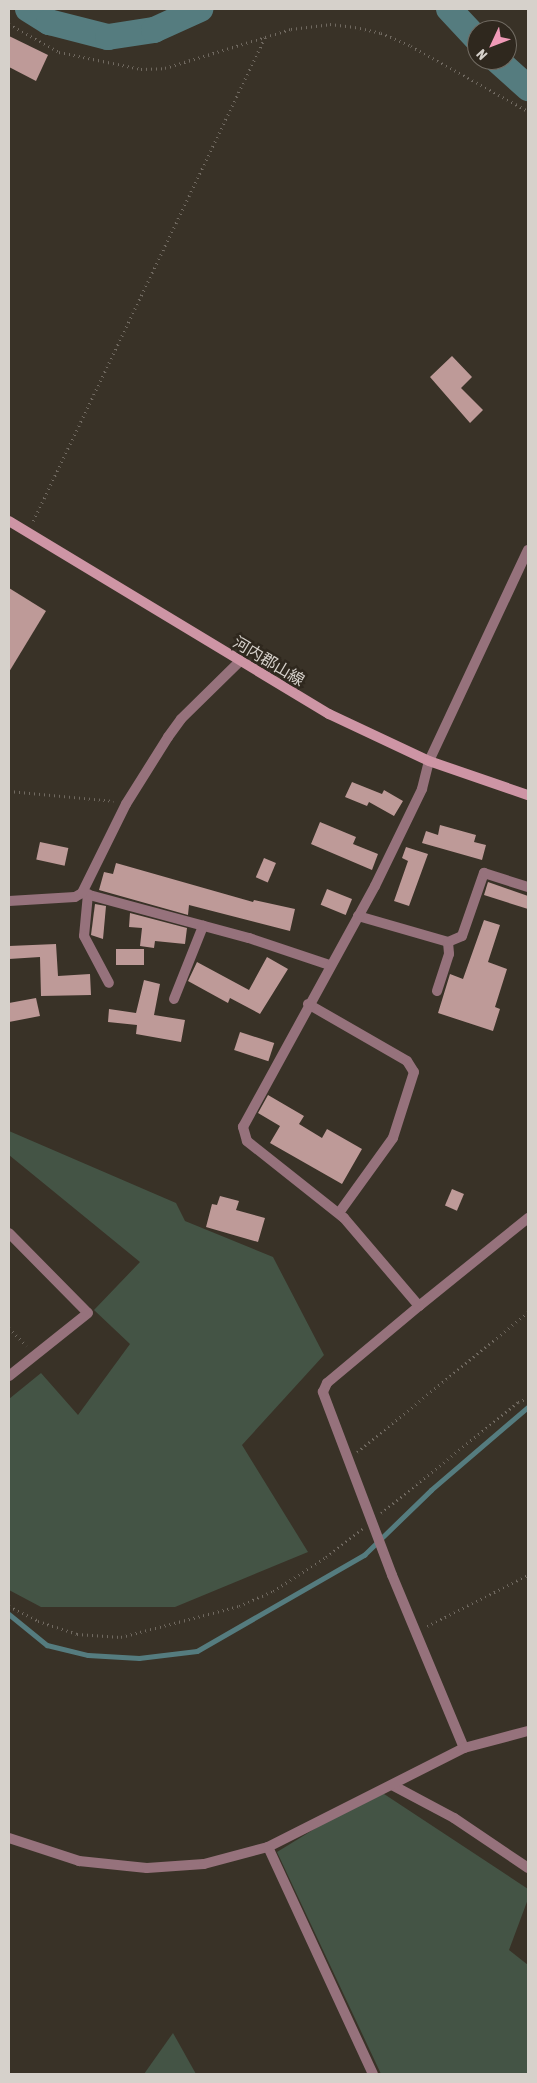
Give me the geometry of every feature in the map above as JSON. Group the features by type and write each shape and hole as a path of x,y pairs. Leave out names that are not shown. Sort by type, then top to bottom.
{"main road":[{"name":"河内郡山線","path":"9,521 329,714 429,762 528,795"}],"street":[{"path":"419,1306 339,1213 248,1141 243,1132 248,1115 358,916 422,789 429,762 528,550"},
{"path":"109,983 84,936 85,894 126,804 181,719 240,661"},
{"path":"358,916 448,942 462,936 484,873 528,887"},
{"path":"9,901 75,897 85,894 203,926 330,965"},
{"path":"174,999 203,926"},
{"path":"437,991 449,954 448,942"},
{"path":"308,1004 400,1056 414,1072 393,1138 339,1213"},
{"path":"464,1748 371,1521 323,1392 324,1386 528,1218"},
{"path":"9,1233 88,1313 9,1376"},
{"path":"9,1838 79,1861 147,1868 204,1864 268,1846 464,1748 528,1731"},
{"path":"392,1785 454,1818 528,1868"},
{"path":"268,1846 373,2074"}],"path":[{"path":"9,24 59,52 142,69 165,68 265,35 330,24 381,33 411,46 528,111"},
{"path":"26,532 265,35"},
{"path":"9,791 126,804"},
{"path":"348,1459 528,1312"},
{"path":"9,1328 36,1355"},
{"path":"9,1606 38,1622 91,1638 120,1637 179,1624 239,1606 273,1591 326,1557 518,1402 528,1398"},
{"path":"415,1632 528,1575"}],"green space":[{"path":"9,1131 176,1203 185,1221 273,1257 324,1355 242,1445 308,1552 175,1607 41,1607 9,1590 9,1399 41,1373 78,1415 130,1344 94,1310 140,1262 9,1155"},
{"path":"378,1790 528,1889 528,1899 509,1950 528,1965 528,2074 381,2074 277,1852"},
{"path":"173,2033 196,2074 144,2074"}],"building":[{"path":"9,36 48,55 36,81 9,67"},
{"path":"452,356 472,377 461,388 483,410 470,423 430,377"},
{"path":"9,588 46,611 9,672"},
{"path":"352,782 382,794 384,790 403,801 394,816 369,802 367,806 345,797"},
{"path":"320,822 356,837 353,844 378,854 372,870 311,844"},
{"path":"440,825 476,835 474,842 486,845 482,860 422,843 426,831 438,835"},
{"path":"40,842 68,848 65,866 36,860"},
{"path":"406,847 428,854 409,906 394,901 408,861 402,858"},
{"path":"264,858 276,863 268,882 256,877"},
{"path":"116,863 253,902 254,900 295,909 290,931 189,905 188,915 99,890 104,872 113,874"},
{"path":"488,882 528,896 528,909 484,895"},
{"path":"327,889 352,899 346,915 321,905"},
{"path":"95,904 106,906 103,939 91,935"},
{"path":"130,913 187,928 185,944 155,941 154,948 140,946 142,928 129,927"},
{"path":"484,920 500,925 488,962 507,969 495,1007 500,1009 493,1031 438,1013 450,974 463,979"},
{"path":"56,944 58,976 90,974 91,995 41,996 40,957 9,959 9,946"},
{"path":"116,949 144,949 144,965 116,965"},
{"path":"267,957 288,969 260,1014 230,998 228,1003 188,981 197,962 249,990"},
{"path":"144,980 160,984 154,1015 185,1020 181,1042 136,1034 137,1025 108,1022 109,1009 136,1013"},
{"path":"36,998 40,1016 9,1022 9,1003"},
{"path":"240,1032 274,1043 268,1061 234,1050"},
{"path":"268,1095 304,1116 299,1124 322,1138 327,1129 362,1149 342,1184 270,1143 280,1126 258,1113"},
{"path":"452,1189 464,1194 457,1211 445,1206"},
{"path":"220,1196 239,1201 236,1210 265,1218 258,1242 206,1227 212,1204 217,1205"}],"waterway":[{"path":"28,9 49,22 108,37 154,30 200,9"},
{"path":"449,9 467,28"},
{"path":"508,70 528,88"},
{"path":"9,1614 47,1645 88,1655 139,1658 197,1651 364,1555 431,1490 528,1407"}]}
